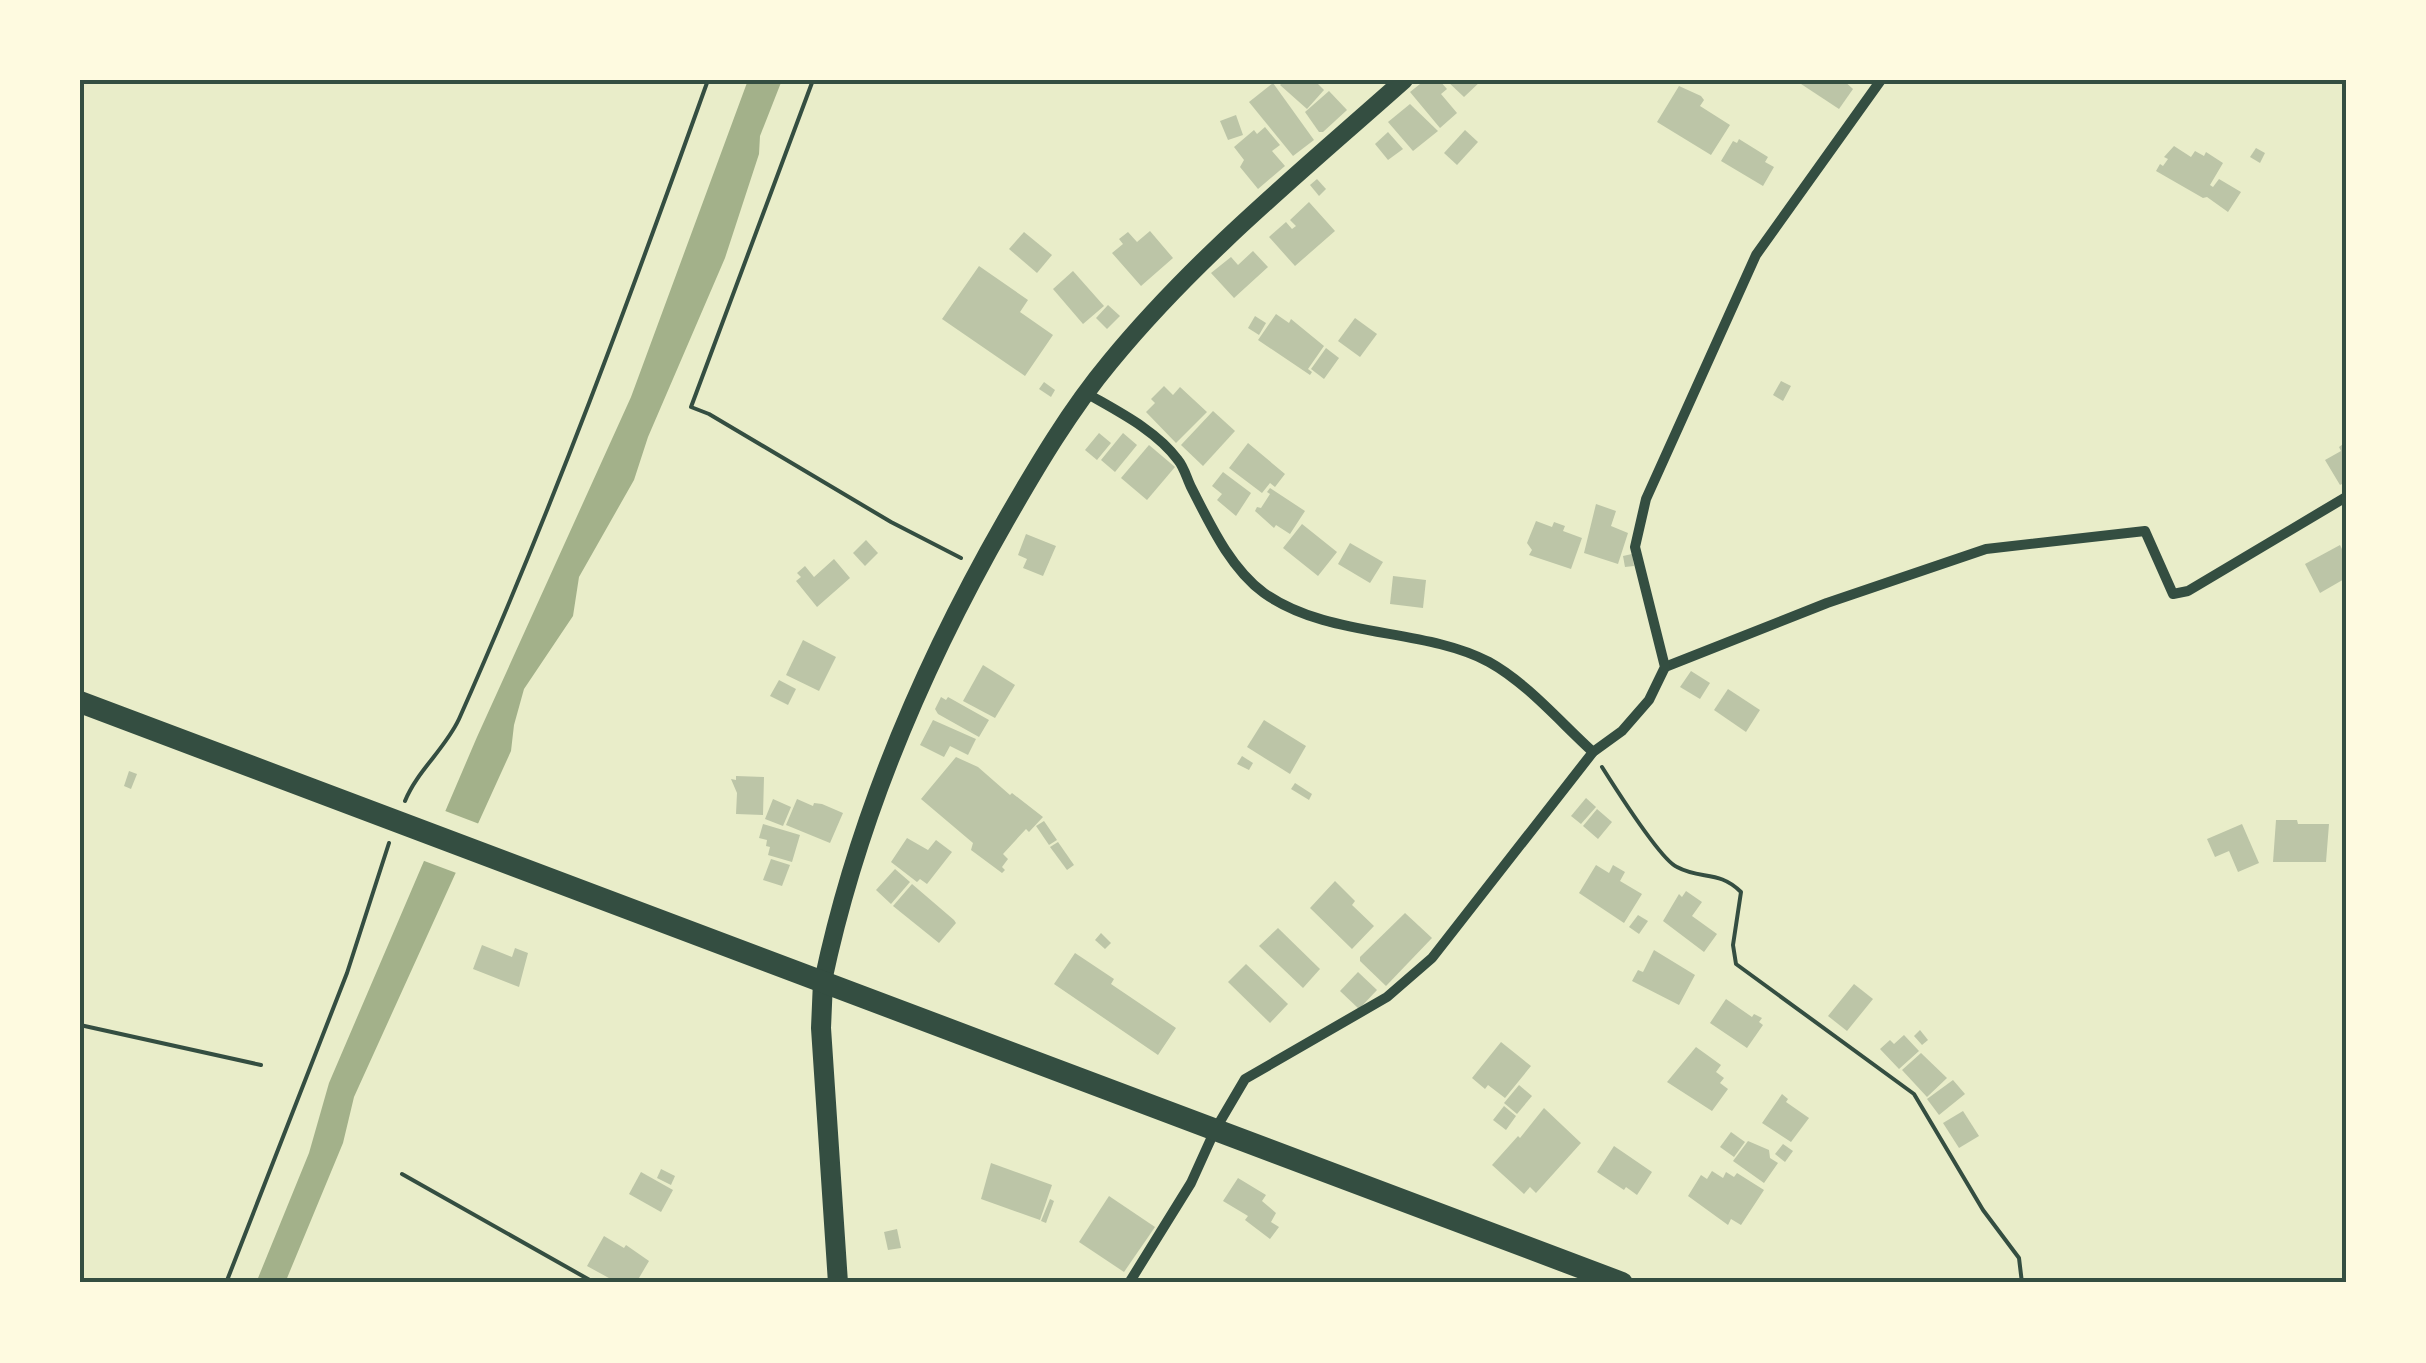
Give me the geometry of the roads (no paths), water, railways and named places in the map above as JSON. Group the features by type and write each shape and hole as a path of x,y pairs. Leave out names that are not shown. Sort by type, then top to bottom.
{"main road":[{"path":"80,702 1622,1283"},
{"path":"823,982 821,1028 838,1283"}],"street":[{"path":"823,982 846,886 906,720 979,568 1034,471 1086,393 1170,294 1404,80"},
{"path":"1129,1283 1191,1183 1215,1130 1245,1079 1386,997 1432,958 1592,752 1622,731 1650,700 1665,667 1636,547 1646,499 1756,255 1881,80"},
{"path":"1086,393 1140,426 1178,460 1238,570 1265,594 1300,612 1344,626 1460,651 1490,662 1592,752"},
{"path":"1665,667 1827,603 1986,549 2145,531 2172,594 2188,591 2346,497"}]}
